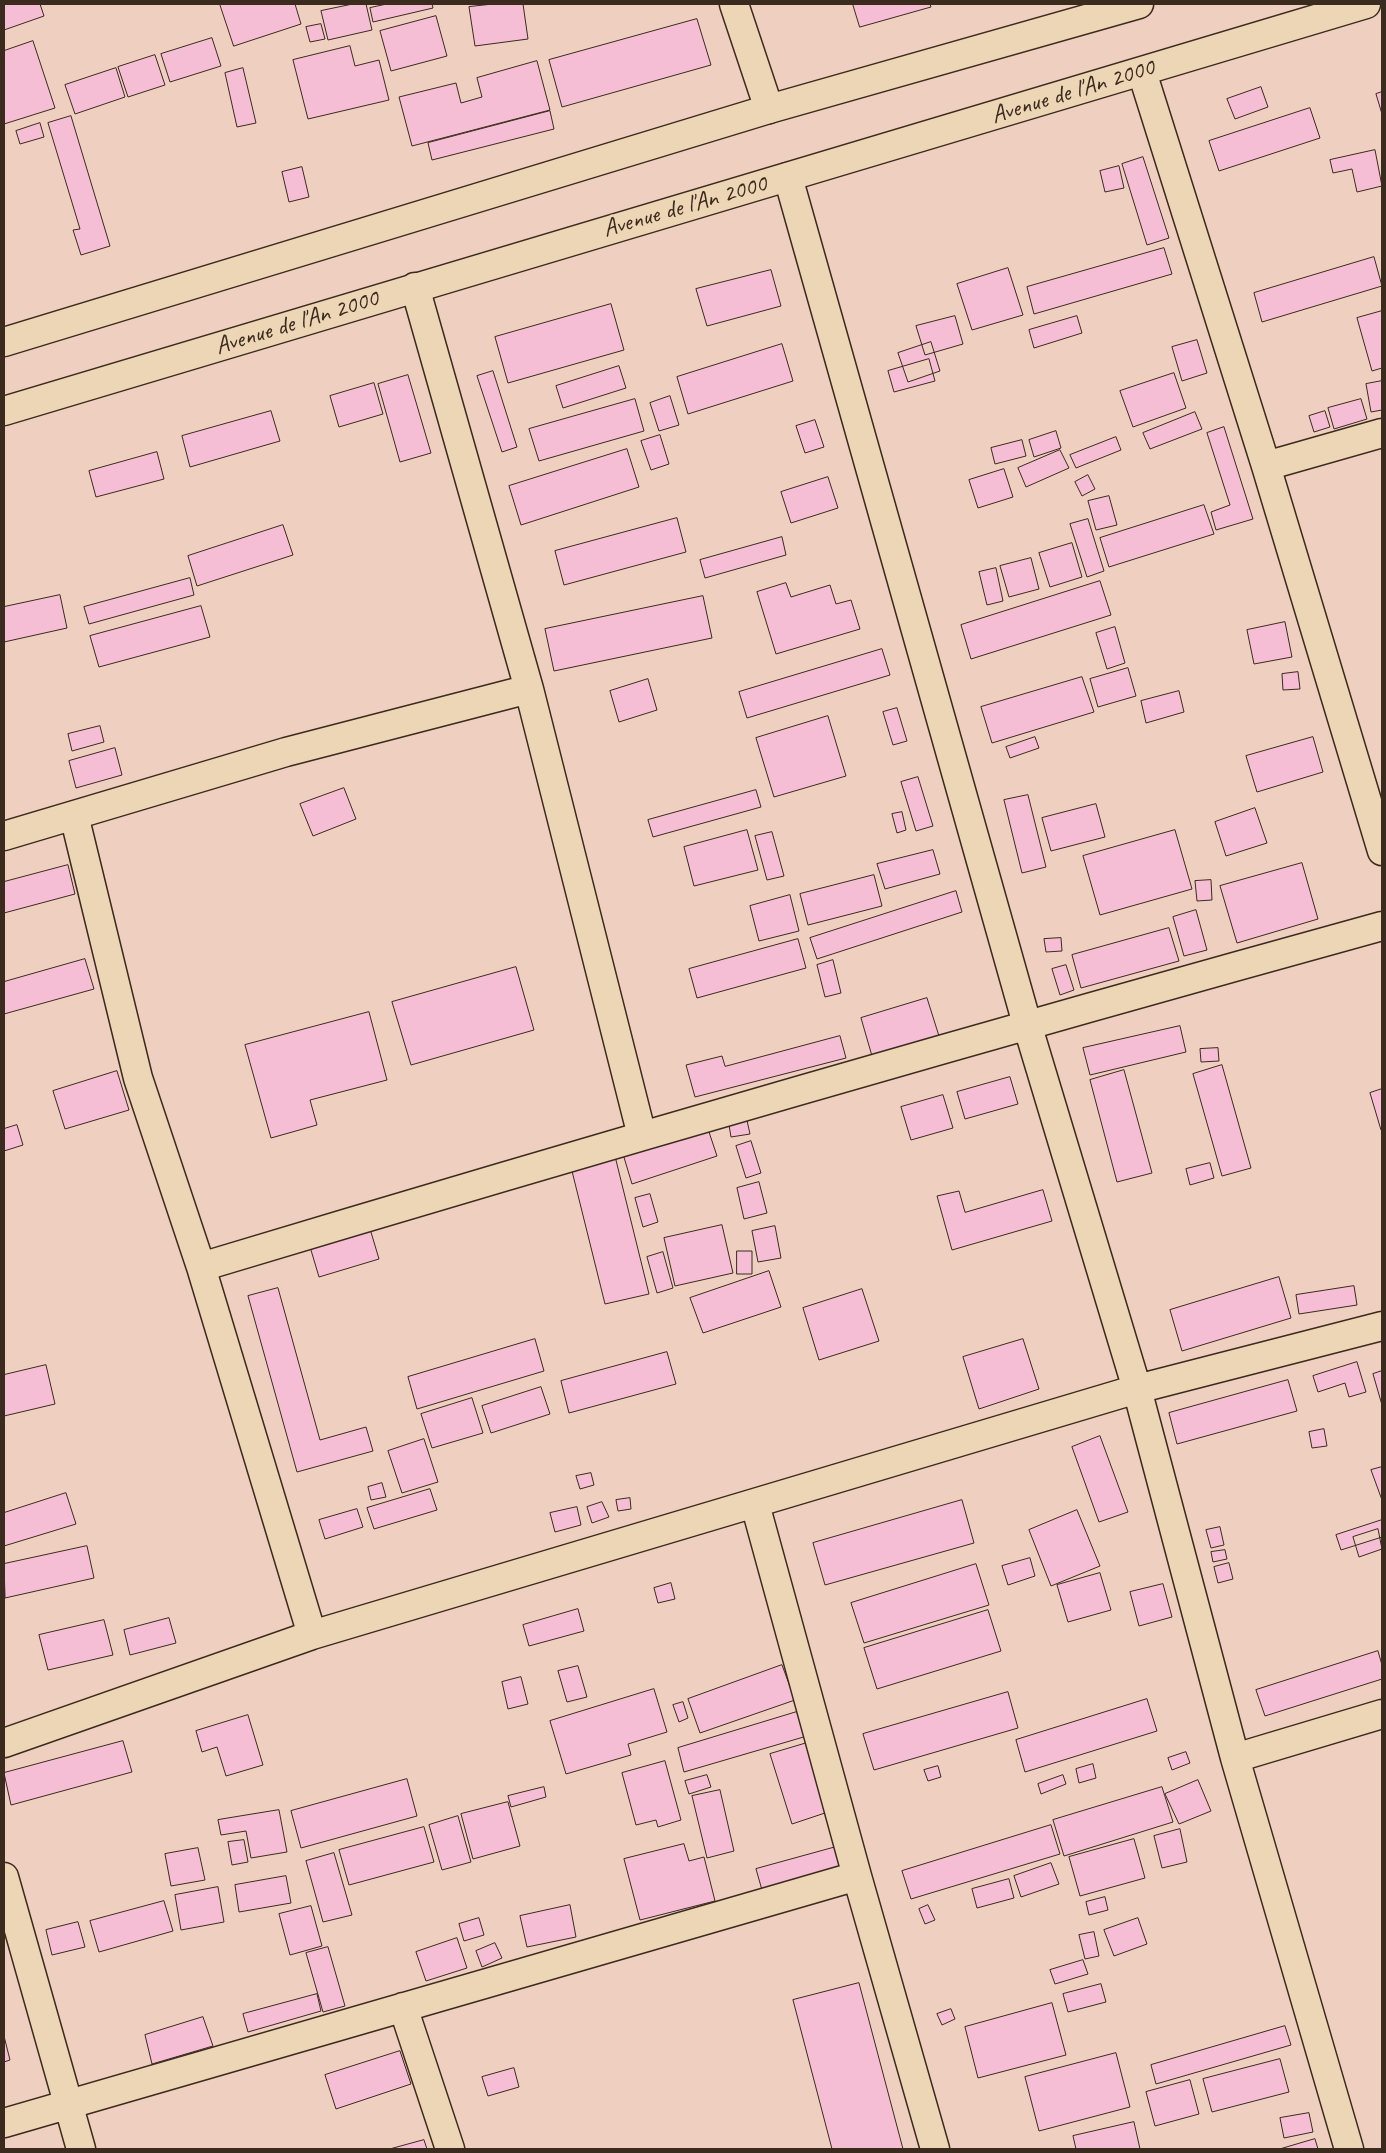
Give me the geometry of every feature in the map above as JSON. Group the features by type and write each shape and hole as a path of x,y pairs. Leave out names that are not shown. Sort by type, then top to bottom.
{"street":[{"path":"734,4 769,110"},
{"path":"4,342 769,110 1135,4"},
{"name":"Avenue de l'An 2000","path":"4,410 1366,4"},
{"path":"1142,72 1266,466 1382,851"},
{"path":"788,176 1027,1024 1137,1389 1235,1758 1349,2149"},
{"path":"415,287 529,689 642,1136"},
{"path":"1266,466 1382,433"},
{"path":"4,836 286,752 529,689"},
{"path":"74,815 138,1078 201,1268 312,1635"},
{"path":"201,1268 642,1136 1027,1024 1382,926"},
{"path":"4,1743 312,1635 1137,1389 1382,1326"},
{"path":"755,1504 857,1876 935,2149"},
{"path":"1235,1758 1382,1714"},
{"path":"4,2123 857,1876"},
{"path":"4,1877 81,2149"},
{"path":"403,2008 450,2149"}],"building":[{"path":"4,4 40,4 44,16 4,30"},
{"path":"220,4 295,4 301,24 234,46"},
{"path":"353,4 366,4 372,30 328,40 321,11"},
{"path":"387,4 432,4 433,8 373,22 370,8"},
{"path":"493,4 523,4 528,39 475,46 469,7"},
{"path":"853,4 930,4 931,7 860,27"},
{"path":"436,16 447,56 391,71 380,31"},
{"path":"697,19 711,65 562,107 549,60"},
{"path":"321,24 325,39 310,42 306,27"},
{"path":"212,38 221,66 170,82 161,54"},
{"path":"33,41 55,108 4,124 4,51"},
{"path":"350,46 355,66 379,60 389,100 308,119 293,60"},
{"path":"155,55 165,85 128,97 118,67"},
{"path":"537,61 550,110 412,146 399,97 456,83 461,103 482,97 477,78"},
{"path":"116,68 125,97 75,114 65,85"},
{"path":"243,68 256,123 237,127 225,73"},
{"path":"1261,87 1268,107 1235,119 1227,99"},
{"path":"1382,92 1382,114 1376,94"},
{"path":"1310,108 1320,138 1219,171 1209,141"},
{"path":"550,111 554,129 432,160 428,143"},
{"path":"71,116 110,246 81,255 73,230 80,229 48,123"},
{"path":"40,123 44,137 20,144 16,131"},
{"path":"1375,150 1382,186 1357,192 1352,169 1333,173 1330,160"},
{"path":"1143,157 1169,238 1147,245 1122,164"},
{"path":"1119,166 1124,188 1105,192 1100,171"},
{"path":"302,167 309,197 289,202 282,172"},
{"path":"1164,248 1172,274 1034,314 1027,287"},
{"path":"1374,257 1382,286 1262,322 1254,293"},
{"path":"1008,268 1023,315 972,330 957,284"},
{"path":"771,270 781,306 707,326 696,289"},
{"path":"611,304 624,350 508,383 495,337"},
{"path":"1382,311 1382,368 1372,371 1357,318"},
{"path":"955,316 963,344 925,355 916,326"},
{"path":"1077,316 1082,333 1034,348 1029,330"},
{"path":"1197,340 1207,373 1182,381 1172,347"},
{"path":"931,342 940,371 908,382 898,353"},
{"path":"782,344 793,381 688,414 677,377"},
{"path":"929,359 935,381 894,392 888,371"},
{"path":"619,366 626,388 563,408 556,386"},
{"path":"493,371 517,447 502,452 477,376"},
{"path":"1174,373 1186,408 1133,427 1120,391"},
{"path":"408,375 431,453 400,462 378,384"},
{"path":"1382,381 1382,410 1371,412 1366,384"},
{"path":"374,383 383,414 339,427 330,396"},
{"path":"670,396 679,425 659,431 650,403"},
{"path":"635,399 644,431 539,461 529,429"},
{"path":"1361,399 1367,419 1334,429 1328,408"},
{"path":"271,411 280,441 190,467 182,436"},
{"path":"1325,411 1330,427 1314,432 1309,416"},
{"path":"1195,412 1202,429 1150,449 1143,433"},
{"path":"815,420 824,447 805,453 796,426"},
{"path":"1224,427 1253,519 1216,530 1211,512 1230,505 1207,433"},
{"path":"1056,431 1061,448 1034,457 1029,440"},
{"path":"660,435 669,464 651,470 641,441"},
{"path":"1116,437 1121,450 1076,468 1070,455"},
{"path":"1022,440 1026,456 995,464 991,448"},
{"path":"627,449 639,487 521,525 509,486"},
{"path":"1060,450 1069,468 1026,487 1018,468"},
{"path":"157,452 164,479 96,497 89,471"},
{"path":"1004,469 1013,497 978,508 969,480"},
{"path":"1088,475 1095,489 1082,496 1075,482"},
{"path":"828,477 838,508 791,523 781,492"},
{"path":"1109,496 1117,525 1096,530 1088,501"},
{"path":"1204,505 1214,534 1109,567 1100,538"},
{"path":"677,518 686,552 564,585 555,551"},
{"path":"1088,519 1104,571 1087,577 1070,524"},
{"path":"283,525 293,555 197,586 188,556"},
{"path":"782,537 786,555 705,578 700,560"},
{"path":"1072,543 1082,577 1050,587 1039,553"},
{"path":"1031,558 1039,589 1009,597 1000,566"},
{"path":"996,568 1003,601 987,605 979,572"},
{"path":"190,578 194,595 89,624 84,607"},
{"path":"1100,581 1111,615 971,659 961,625"},
{"path":"786,583 791,597 830,585 836,604 851,600 860,629 776,654 757,592"},
{"path":"60,595 67,628 4,642 4,607"},
{"path":"703,596 712,638 554,671 545,629"},
{"path":"201,606 210,637 99,667 90,636"},
{"path":"1285,622 1292,657 1254,664 1247,630"},
{"path":"1115,627 1125,663 1107,669 1096,633"},
{"path":"882,649 890,675 747,718 739,692"},
{"path":"1128,668 1136,696 1098,707 1090,679"},
{"path":"1298,672 1300,689 1283,690 1282,674"},
{"path":"1082,677 1094,712 992,743 981,707"},
{"path":"648,679 657,710 619,722 610,691"},
{"path":"1179,691 1184,712 1146,723 1141,701"},
{"path":"897,708 907,741 893,745 883,712"},
{"path":"828,716 846,776 774,797 756,738"},
{"path":"100,726 104,742 72,751 68,734"},
{"path":"1035,737 1039,748 1010,758 1006,747"},
{"path":"1313,737 1323,772 1257,792 1246,756"},
{"path":"115,748 122,775 76,788 69,761"},
{"path":"918,777 933,826 916,831 901,782"},
{"path":"344,788 356,819 313,836 300,804"},
{"path":"756,790 761,807 653,837 648,820"},
{"path":"1028,795 1046,867 1022,873 1004,800"},
{"path":"1096,804 1105,837 1051,851 1042,818"},
{"path":"1255,808 1267,843 1226,856 1215,822"},
{"path":"902,812 906,830 897,833 892,814"},
{"path":"747,830 758,870 694,886 684,847"},
{"path":"1175,830 1192,889 1100,915 1083,856"},
{"path":"772,832 784,876 767,880 755,836"},
{"path":"933,850 940,874 885,889 877,864"},
{"path":"1302,863 1318,919 1237,943 1220,886"},
{"path":"68,865 75,894 4,913 4,882"},
{"path":"874,875 882,906 808,925 800,894"},
{"path":"1211,880 1212,900 1197,901 1195,881"},
{"path":"956,891 962,912 817,959 810,938"},
{"path":"790,895 799,931 759,941 750,906"},
{"path":"1196,910 1207,950 1184,956 1173,917"},
{"path":"1169,928 1179,961 1081,988 1072,955"},
{"path":"1061,938 1062,951 1046,952 1044,939"},
{"path":"798,939 806,968 697,998 689,969"},
{"path":"85,959 94,989 4,1014 4,982"},
{"path":"833,960 841,993 825,997 817,965"},
{"path":"1066,965 1074,990 1060,995 1052,969"},
{"path":"516,967 534,1030 411,1065 392,1002"},
{"path":"927,998 939,1036 872,1056 861,1018"},
{"path":"369,1012 387,1080 310,1100 317,1125 271,1138 245,1045"},
{"path":"1180,1026 1186,1052 1090,1075 1083,1048"},
{"path":"840,1036 846,1058 695,1097 686,1065 722,1056 725,1066"},
{"path":"1218,1048 1219,1061 1201,1062 1200,1049"},
{"path":"1222,1065 1251,1168 1222,1176 1193,1074"},
{"path":"1124,1070 1152,1173 1117,1182 1090,1080"},
{"path":"117,1071 129,1110 65,1129 53,1091"},
{"path":"1010,1077 1018,1104 965,1119 957,1092"},
{"path":"1382,1089 1382,1130 1381,1130 1370,1093"},
{"path":"943,1095 953,1128 911,1140 901,1107"},
{"path":"746,1116 750,1134 731,1137 728,1119"},
{"path":"17,1125 23,1145 4,1151 4,1129"},
{"path":"707,1126 717,1156 632,1184 623,1154"},
{"path":"751,1141 761,1173 746,1178 736,1146"},
{"path":"614,1152 649,1294 605,1304 570,1163"},
{"path":"1210,1163 1214,1178 1190,1185 1186,1169"},
{"path":"759,1182 767,1213 744,1219 737,1188"},
{"path":"1043,1190 1052,1221 952,1250 937,1196 959,1191 965,1212"},
{"path":"650,1194 658,1222 643,1227 635,1198"},
{"path":"368,1222 379,1259 319,1277 308,1240"},
{"path":"722,1225 733,1273 675,1286 664,1238"},
{"path":"775,1226 781,1258 758,1262 752,1231"},
{"path":"737,1251 752,1251 752,1274 737,1274"},
{"path":"663,1252 673,1288 657,1293 647,1257"},
{"path":"769,1271 781,1307 703,1333 690,1298"},
{"path":"1279,1277 1291,1318 1182,1351 1170,1310"},
{"path":"1354,1286 1357,1305 1299,1314 1296,1295"},
{"path":"278,1288 320,1440 366,1427 373,1451 297,1472 248,1296"},
{"path":"862,1289 879,1341 819,1360 803,1308"},
{"path":"535,1339 544,1371 417,1409 408,1377"},
{"path":"1023,1339 1039,1389 979,1409 963,1357"},
{"path":"667,1352 676,1384 569,1413 561,1381"},
{"path":"1357,1362 1366,1392 1349,1397 1345,1383 1318,1392 1313,1376"},
{"path":"46,1365 55,1404 4,1416 4,1375"},
{"path":"1382,1371 1382,1405 1373,1374"},
{"path":"1288,1380 1297,1411 1177,1444 1169,1413"},
{"path":"541,1387 550,1414 491,1433 482,1406"},
{"path":"472,1398 483,1433 432,1448 421,1414"},
{"path":"1324,1429 1327,1446 1312,1448 1309,1432"},
{"path":"1100,1436 1128,1512 1099,1522 1072,1447"},
{"path":"424,1439 438,1482 402,1493 388,1451"},
{"path":"1382,1467 1382,1500 1371,1470"},
{"path":"591,1473 594,1485 580,1489 576,1476"},
{"path":"382,1483 386,1497 371,1500 368,1487"},
{"path":"430,1489 437,1510 374,1529 367,1508"},
{"path":"66,1493 76,1524 4,1546 4,1513"},
{"path":"630,1498 631,1509 618,1511 616,1500"},
{"path":"962,1500 974,1543 825,1585 813,1543"},
{"path":"602,1502 609,1517 592,1523 587,1507"},
{"path":"577,1507 581,1525 555,1532 550,1513"},
{"path":"357,1509 363,1527 325,1539 319,1520"},
{"path":"1077,1510 1100,1566 1051,1586 1029,1530"},
{"path":"1382,1520 1382,1537 1341,1550 1336,1535"},
{"path":"1220,1527 1224,1545 1211,1548 1206,1530"},
{"path":"1378,1529 1382,1549 1359,1557 1353,1537"},
{"path":"87,1546 94,1578 5,1598 4,1564"},
{"path":"1225,1550 1227,1559 1213,1562 1211,1552"},
{"path":"1030,1558 1035,1576 1008,1585 1002,1566"},
{"path":"1229,1563 1233,1579 1218,1583 1214,1567"},
{"path":"976,1564 989,1605 864,1643 851,1603"},
{"path":"1100,1573 1111,1610 1068,1622 1057,1585"},
{"path":"671,1583 675,1599 658,1603 654,1588"},
{"path":"1163,1584 1172,1617 1139,1626 1130,1592"},
{"path":"578,1609 584,1631 529,1646 523,1625"},
{"path":"988,1610 1001,1651 877,1689 864,1648"},
{"path":"169,1618 176,1643 130,1655 124,1630"},
{"path":"104,1620 113,1655 48,1670 39,1635"},
{"path":"1378,1651 1382,1665 1382,1679 1265,1716 1256,1690"},
{"path":"782,1665 795,1700 700,1733 688,1699"},
{"path":"578,1666 587,1697 567,1702 558,1671"},
{"path":"521,1677 528,1704 508,1709 502,1682"},
{"path":"654,1689 667,1732 628,1744 631,1755 566,1774 550,1721"},
{"path":"1008,1692 1018,1728 874,1770 863,1734"},
{"path":"1147,1699 1157,1731 1025,1772 1016,1740"},
{"path":"683,1702 688,1718 679,1722 673,1705"},
{"path":"800,1711 807,1736 684,1772 678,1748"},
{"path":"248,1715 263,1765 226,1776 217,1747 202,1752 196,1731"},
{"path":"123,1741 132,1772 11,1805 4,1773"},
{"path":"807,1743 828,1812 792,1824 770,1754"},
{"path":"1186,1752 1190,1763 1172,1770 1168,1758"},
{"path":"665,1761 681,1820 658,1827 656,1820 636,1825 622,1773"},
{"path":"1093,1764 1096,1778 1079,1783 1076,1769"},
{"path":"938,1766 941,1777 928,1781 924,1770"},
{"path":"707,1775 711,1787 689,1794 685,1781"},
{"path":"1063,1775 1066,1784 1041,1794 1038,1784"},
{"path":"407,1779 417,1816 301,1848 291,1811"},
{"path":"1198,1780 1211,1811 1179,1824 1165,1794"},
{"path":"544,1787 546,1797 511,1807 508,1796"},
{"path":"1162,1787 1173,1822 1064,1856 1053,1820"},
{"path":"720,1790 734,1851 707,1858 692,1796"},
{"path":"508,1802 520,1846 473,1859 461,1814"},
{"path":"279,1810 287,1852 251,1858 246,1831 221,1835 218,1820"},
{"path":"458,1816 471,1862 442,1870 429,1825"},
{"path":"1051,1825 1060,1854 911,1899 902,1871"},
{"path":"424,1827 434,1862 349,1885 339,1850"},
{"path":"1180,1829 1187,1862 1162,1868 1154,1836"},
{"path":"1134,1839 1145,1878 1080,1896 1069,1857"},
{"path":"244,1840 248,1862 232,1865 228,1842"},
{"path":"684,1844 689,1861 704,1857 715,1901 640,1920 624,1859"},
{"path":"836,1847 842,1868 762,1890 756,1869"},
{"path":"198,1848 205,1880 171,1886 165,1854"},
{"path":"334,1853 352,1915 323,1922 306,1861"},
{"path":"1051,1863 1059,1884 1021,1897 1014,1876"},
{"path":"286,1876 291,1903 239,1912 235,1885"},
{"path":"1009,1879 1014,1898 977,1908 972,1889"},
{"path":"218,1887 224,1922 181,1930 175,1895"},
{"path":"1105,1897 1108,1910 1089,1915 1086,1902"},
{"path":"164,1901 173,1931 99,1952 90,1921"},
{"path":"570,1905 576,1937 527,1947 520,1916"},
{"path":"928,1905 935,1920 925,1924 919,1909"},
{"path":"311,1906 322,1946 290,1955 279,1914"},
{"path":"479,1918 484,1935 464,1941 459,1924"},
{"path":"1138,1918 1147,1944 1114,1956 1104,1930"},
{"path":"78,1922 85,1947 52,1955 46,1930"},
{"path":"1094,1932 1099,1956 1085,1959 1079,1935"},
{"path":"457,1938 467,1968 426,1981 416,1952"},
{"path":"495,1943 502,1958 482,1967 476,1951"},
{"path":"328,1947 345,2006 323,2012 306,1953"},
{"path":"1083,1960 1088,1974 1055,1984 1050,1970"},
{"path":"859,1983 903,2149 832,2149 793,2000"},
{"path":"1101,1984 1106,2002 1068,2012 1063,1994"},
{"path":"317,1994 321,2011 248,2032 243,2014"},
{"path":"1052,2003 1066,2055 978,2078 965,2027"},
{"path":"951,2009 955,2019 942,2025 937,2014"},
{"path":"203,2017 213,2046 152,2064 145,2035"},
{"path":"1285,2026 1291,2045 1156,2084 1151,2065"},
{"path":"4,2036 10,2060 4,2062"},
{"path":"400,2051 411,2084 336,2109 325,2075"},
{"path":"1116,2053 1130,2107 1039,2131 1025,2077"},
{"path":"1280,2059 1289,2092 1212,2112 1203,2079"},
{"path":"514,2068 519,2087 488,2096 482,2077"},
{"path":"1190,2080 1199,2114 1155,2126 1146,2092"},
{"path":"1309,2113 1313,2132 1284,2138 1280,2118"},
{"path":"1134,2122 1140,2149 1076,2149 1073,2136"},
{"path":"1315,2139 1318,2149 1280,2149"},
{"path":"424,2140 427,2149 390,2149"}]}
